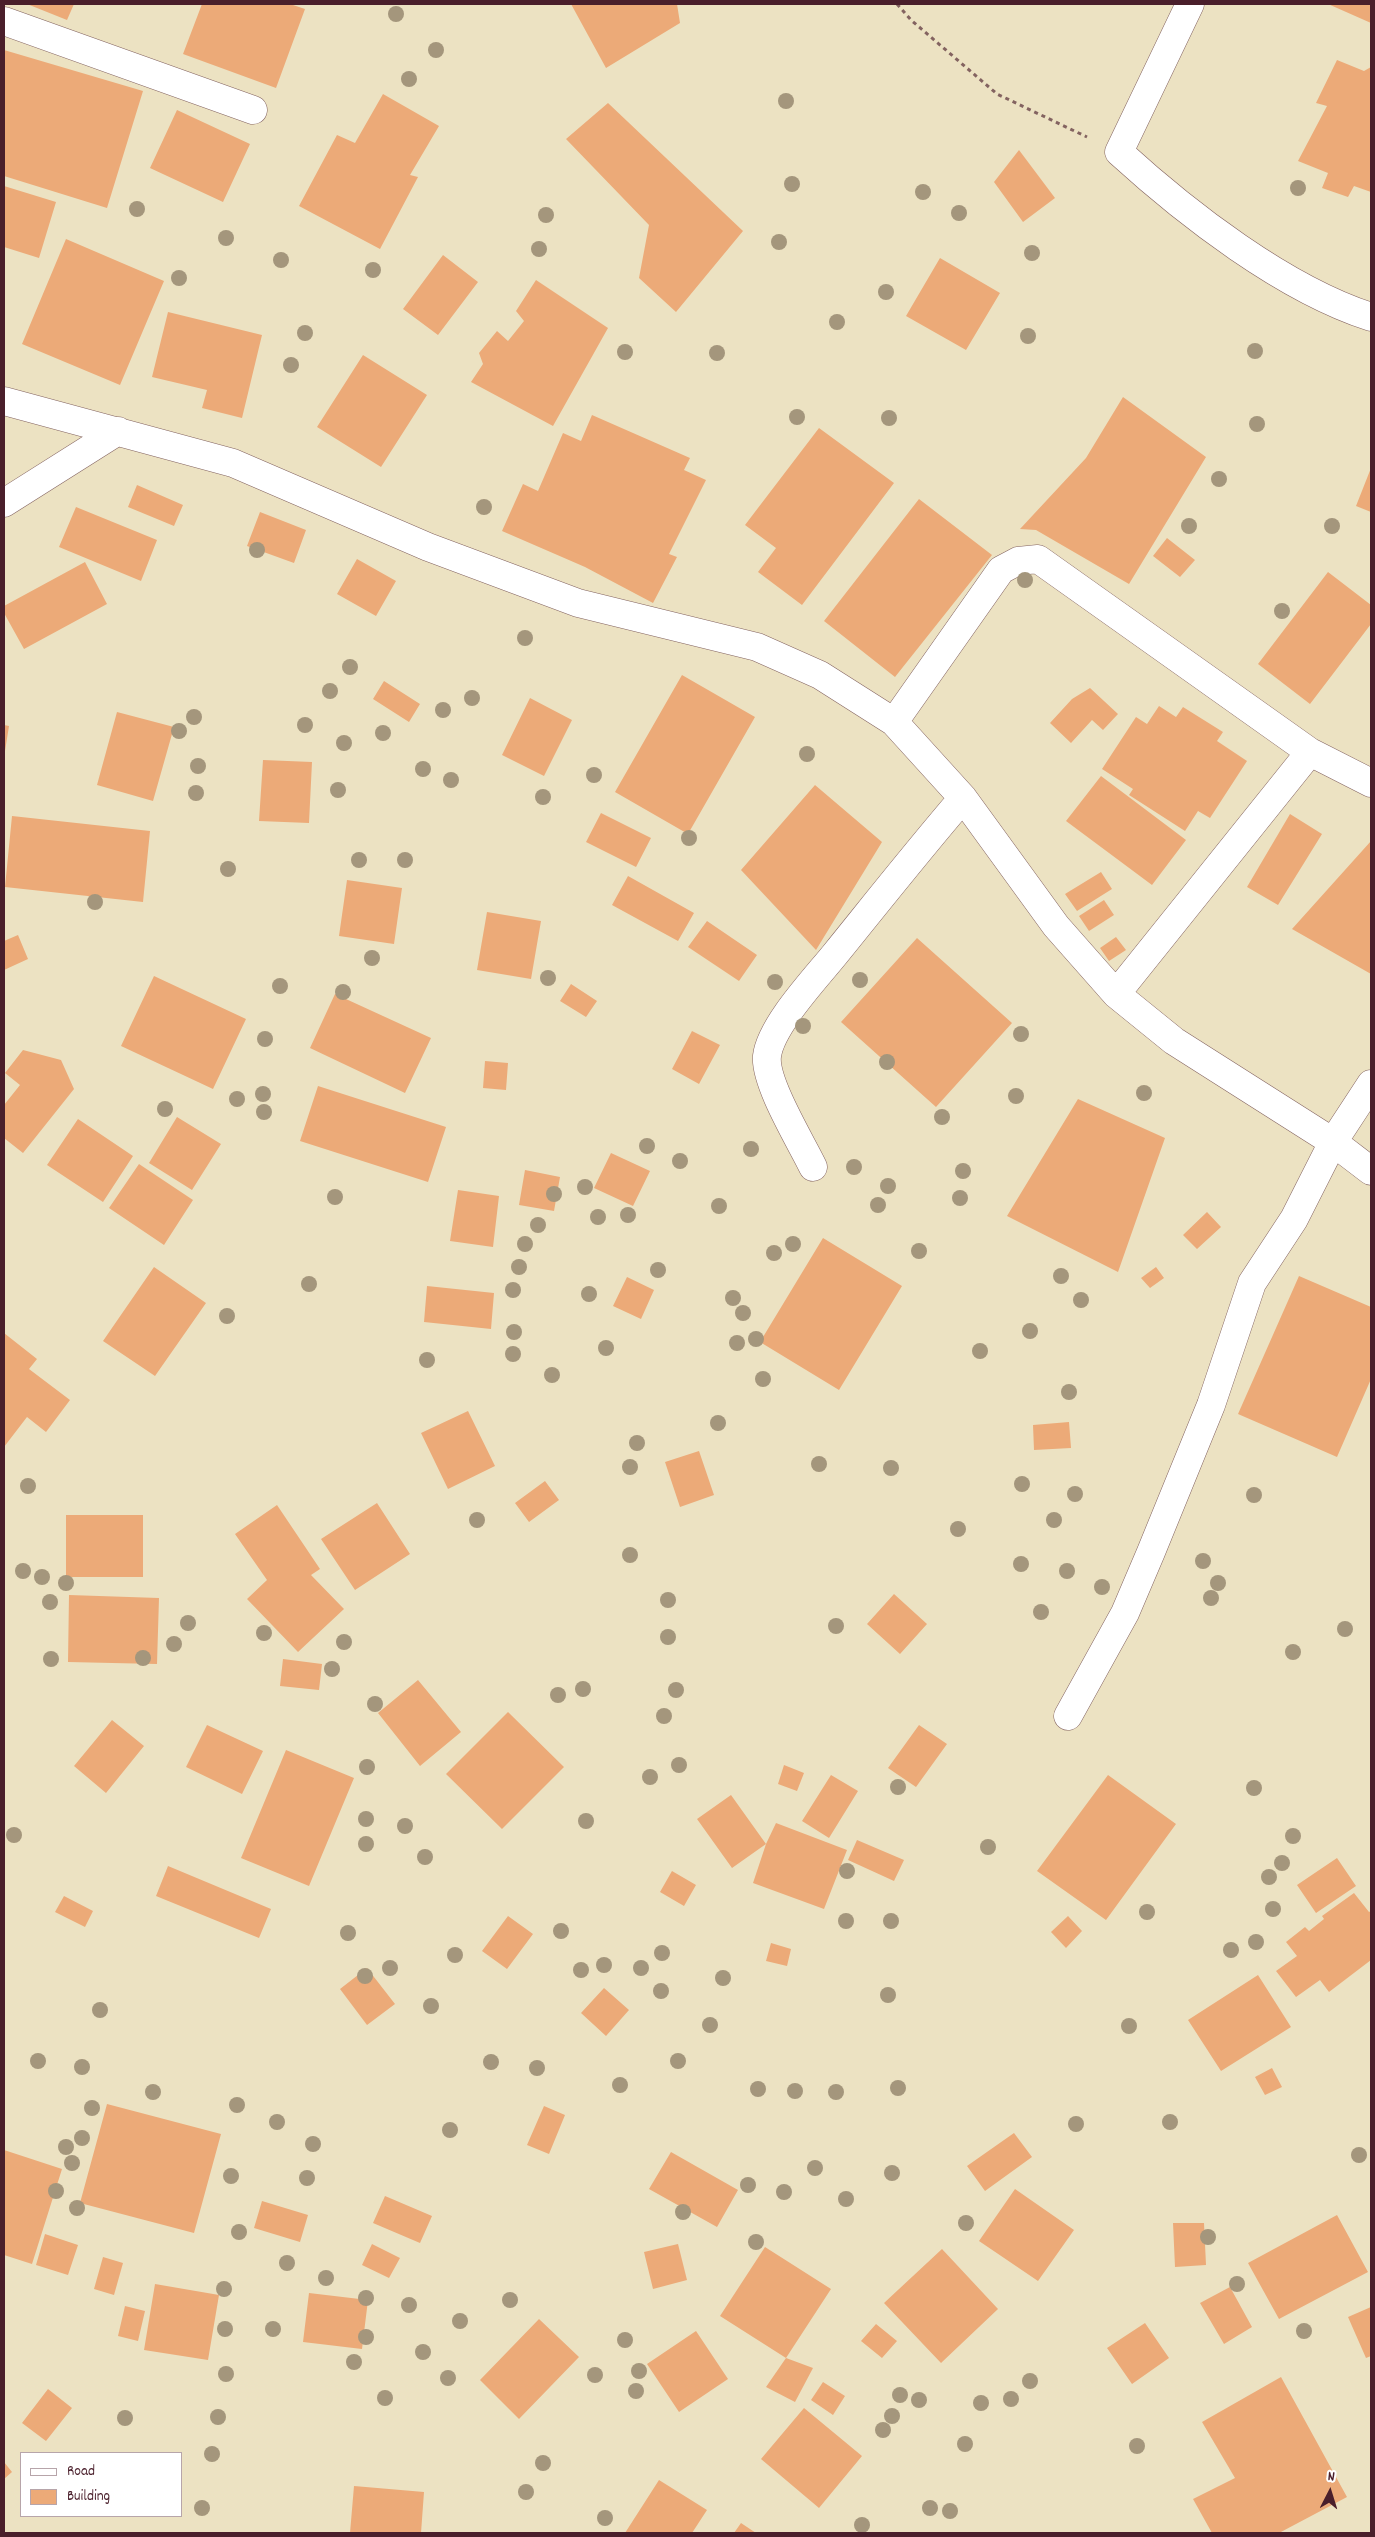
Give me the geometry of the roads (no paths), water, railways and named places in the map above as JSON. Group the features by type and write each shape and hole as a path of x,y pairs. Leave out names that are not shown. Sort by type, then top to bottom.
{"street":[{"path":"1190,4 1119,152 1168,196 1259,260 1339,307 1371,318"},
{"path":"4,21 254,110"},
{"path":"4,401 233,463 428,547 578,603 757,647 820,675 894,722 963,798 1056,926 1116,994 1174,1041 1332,1142 1371,1171"},
{"path":"4,503 118,431"},
{"path":"894,722 1001,570 1018,561 1038,559 1310,752 1371,783"},
{"path":"1116,994 1310,752"},
{"path":"813,1167 773,1088 767,1057 773,1038 794,1006 922,845 963,798"},
{"path":"1068,1716 1125,1613 1151,1552 1211,1405 1252,1282 1294,1219 1332,1142 1371,1084"}]}
